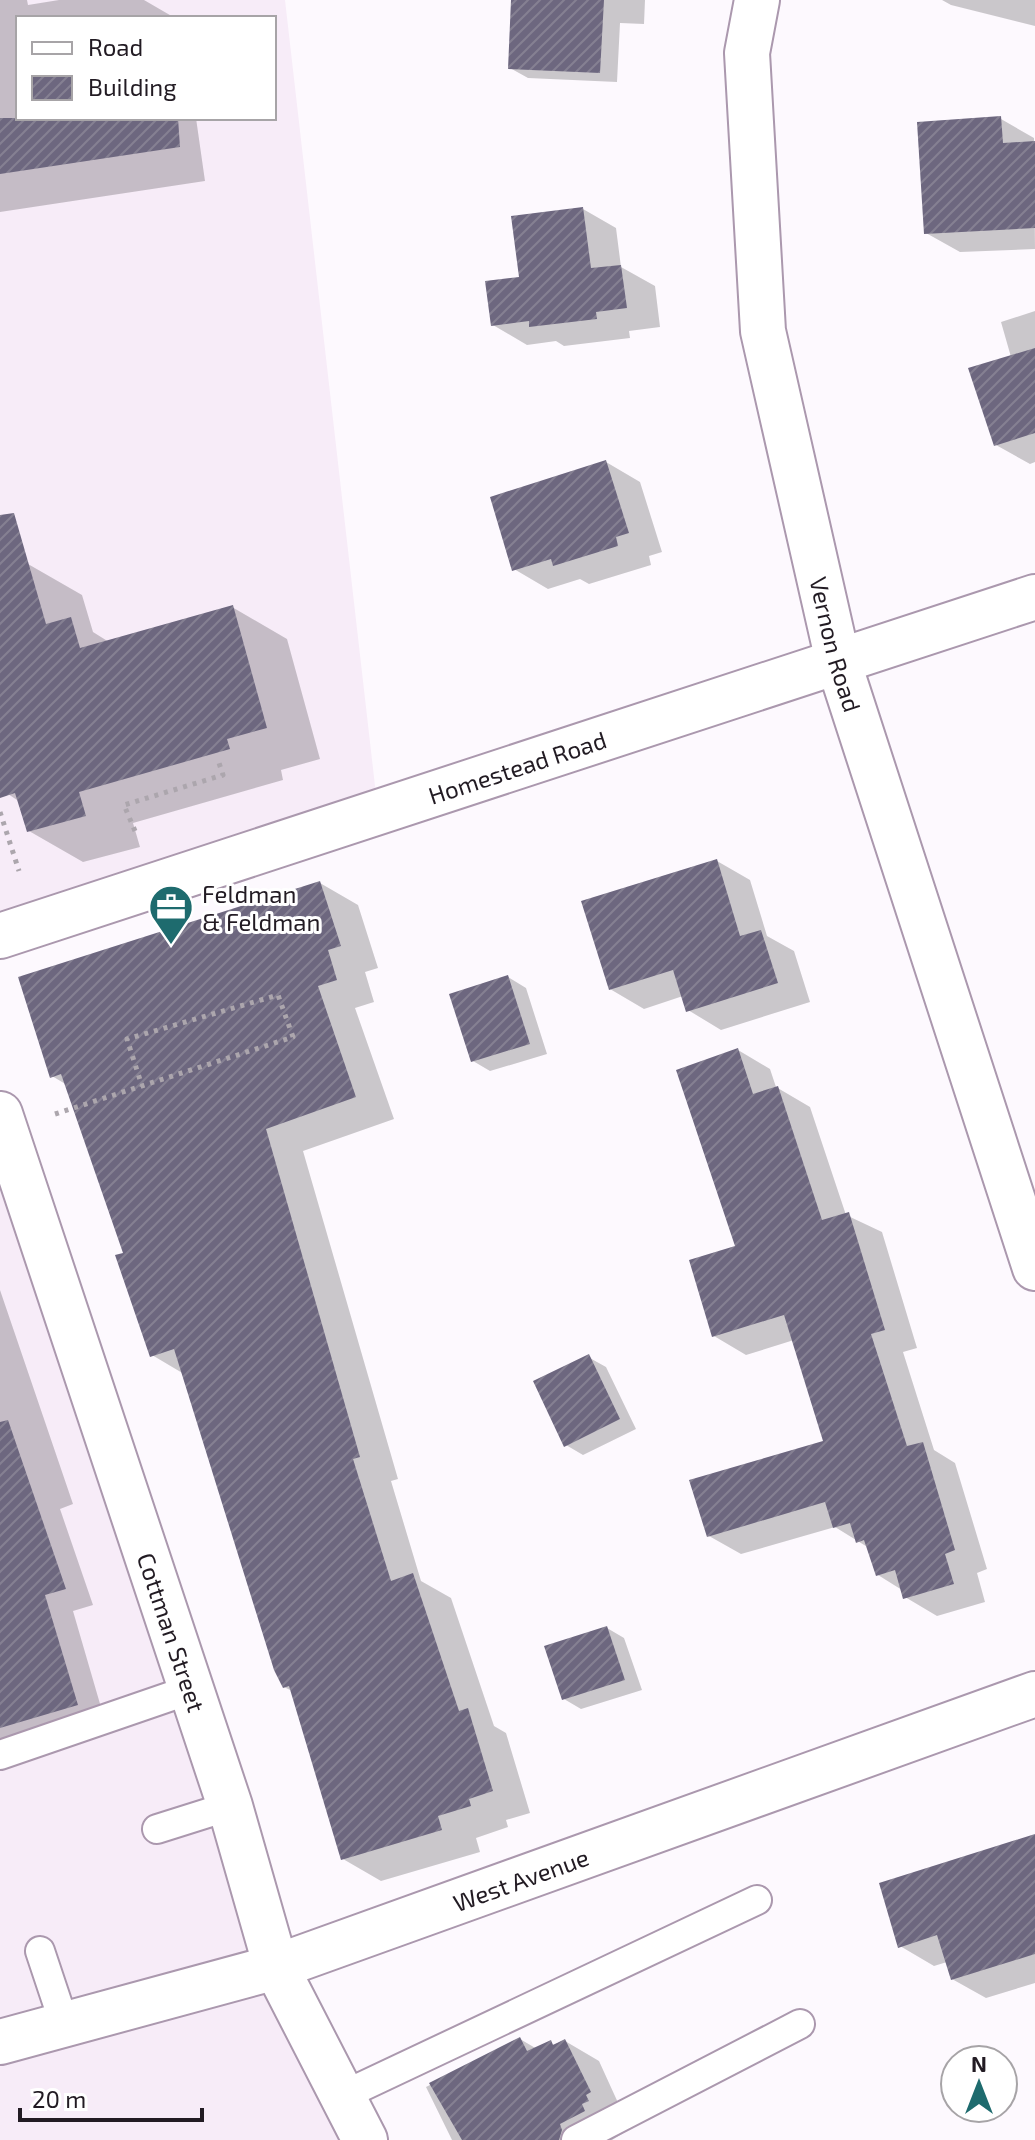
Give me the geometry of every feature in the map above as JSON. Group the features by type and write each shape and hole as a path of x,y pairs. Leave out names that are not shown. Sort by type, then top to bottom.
{"street":[{"name":"Vernon Road","path":"757,0 747,53 763,331 838,661 1035,1268"},
{"name":"Homestead Road","path":"0,936 1035,597"},
{"name":"Cottman Street","path":"0,1114 11,1184 192,1689 230,1806 276,1967 365,2140"},
{"name":"West Avenue","path":"0,2042 276,1967 1035,1694"}],"lane":[{"path":"0,1755 192,1689"},
{"path":"157,1829 230,1806"},
{"path":"342,2096 757,1900"},
{"path":"40,1951 65,2026"},
{"path":"576,2140 800,2024"}],"path":[{"path":"135,831 124,805 223,775 218,760"},
{"path":"0,812 19,871"},
{"path":"54,1114 142,1086 293,1037 278,995 127,1039 142,1086"}],"shaded area":[{"path":"0,0 285,0 378,812 0,936"},
{"path":"0,1114 230,1806 365,2140 0,2140"}],"building":[{"path":"511,0 604,0 600,73 508,69"},
{"path":"1001,116 1003,143 1035,141 1035,228 924,234 917,122"},
{"path":"0,118 178,120 180,147 0,174"},
{"path":"583,207 591,268 621,265 627,308 596,312 597,319 529,327 529,321 491,326 485,281 519,277 511,216"},
{"path":"1035,348 1035,433 994,446 968,368"},
{"path":"606,460 629,533 616,537 618,546 553,566 551,559 512,571 490,497"},
{"path":"14,513 46,624 71,617 80,648 233,605 267,728 227,739 230,749 79,792 86,816 27,832 15,793 0,798 0,515"},
{"path":"717,859 740,936 761,930 778,983 686,1012 673,970 609,990 581,901"},
{"path":"320,881 341,946 328,950 337,980 318,986 356,1097 266,1129 360,1457 353,1459 391,1581 413,1573 459,1711 468,1708 493,1791 469,1799 471,1806 438,1816 442,1830 341,1860 289,1686 283,1688 274,1670 174,1349 150,1357 115,1255 123,1253 61,1074 50,1078 18,977"},
{"path":"508,975 530,1044 471,1062 449,994"},
{"path":"738,1048 753,1094 778,1086 822,1220 849,1212 885,1330 871,1334 907,1446 923,1442 955,1550 945,1554 954,1584 903,1599 895,1570 876,1576 864,1540 856,1543 850,1523 833,1528 825,1502 707,1537 689,1480 823,1441 784,1315 712,1337 689,1260 735,1246 676,1070"},
{"path":"589,1354 620,1419 564,1447 533,1381"},
{"path":"8,1420 66,1589 45,1595 78,1705 0,1728 0,1422"},
{"path":"607,1626 625,1680 562,1700 544,1646"},
{"path":"1035,1834 1035,1954 951,1980 937,1935 898,1948 879,1883"},
{"path":"520,2037 527,2051 551,2040 553,2045 565,2039 591,2092 586,2095 589,2101 582,2104 585,2111 560,2124 559,2140 462,2140 429,2083"}],"place":[{"name":"Feldman & Feldman","path":"171,946"}]}
